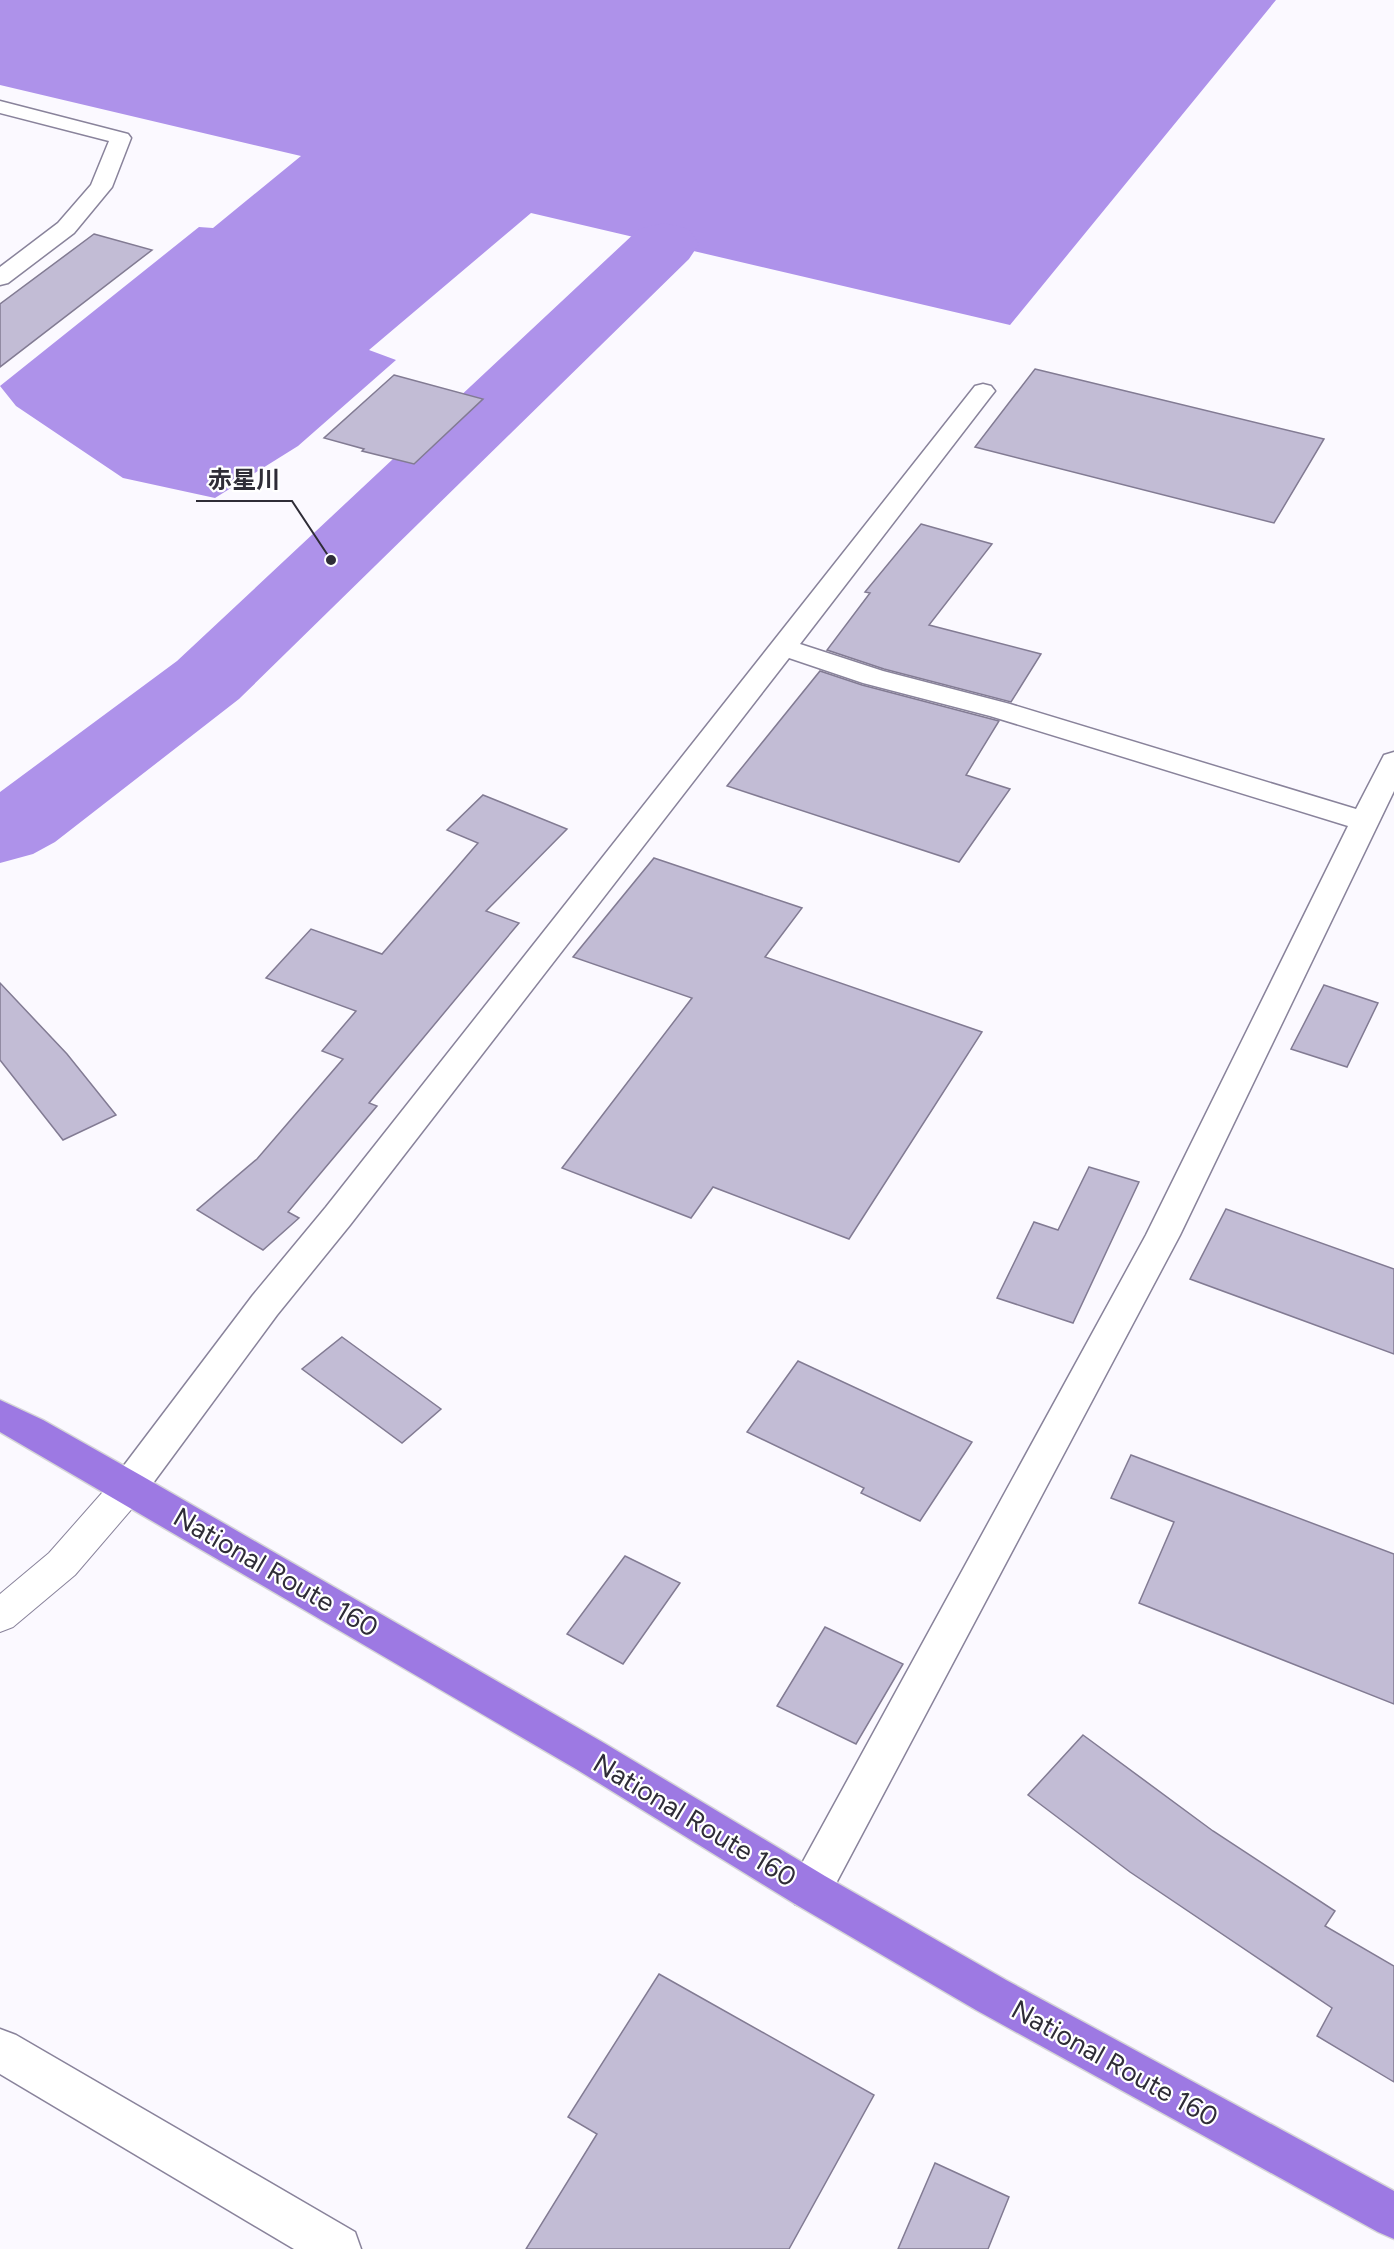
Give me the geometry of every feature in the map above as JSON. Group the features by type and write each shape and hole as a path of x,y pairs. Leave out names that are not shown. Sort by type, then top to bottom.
{"highway":[{"name":"National Route 160","path":"0,1415 129,1487 590,1756 810,1890 991,1995 1394,2216"}],"street":[{"path":"0,108 121,138 101,187 66,228 0,278"},
{"path":"129,1487 265,1305 338,1216 983,391"},
{"path":"783,647 873,677 1000,710 1365,821"},
{"path":"810,1890 1163,1235 1394,761"},
{"path":"0,2050 338,2249"}],"lane":[{"path":"0,1616 63,1564 129,1487"}],"shaded area":[{"path":"0,0 1276,0 1010,325 531,213 369,350 396,360 298,446 215,498 123,478 16,406 0,386 199,227 213,228 301,156 0,85"}],"building":[{"path":"94,234 152,250 0,367 0,304"},
{"path":"1035,369 1324,439 1274,523 975,447"},
{"path":"394,375 483,399 414,464 362,451 364,449 324,438"},
{"path":"921,524 992,544 929,625 1041,654 1011,702 884,669 827,650 870,593 865,592"},
{"path":"820,671 862,685 999,721 966,775 1010,789 959,862 727,786"},
{"path":"483,795 567,829 486,911 519,923 369,1103 377,1106 288,1212 299,1218 263,1250 197,1210 257,1159 343,1059 322,1051 356,1011 266,978 311,929 382,954 478,843 447,830"},
{"path":"654,858 802,908 765,957 982,1032 849,1239 713,1187 691,1218 562,1168 692,998 573,957"},
{"path":"0,983 67,1054 116,1115 63,1140 0,1060"},
{"path":"1324,985 1378,1003 1347,1067 1291,1049"},
{"path":"1089,1167 1139,1182 1073,1323 997,1298 1034,1222 1058,1230"},
{"path":"1226,1209 1394,1269 1394,1354 1190,1279"},
{"path":"342,1337 441,1409 402,1443 302,1369"},
{"path":"798,1361 972,1442 920,1521 861,1493 864,1488 747,1432"},
{"path":"1131,1455 1394,1554 1394,1704 1139,1603 1174,1522 1111,1498"},
{"path":"625,1556 680,1583 623,1664 567,1634"},
{"path":"825,1627 903,1664 856,1744 777,1706"},
{"path":"1083,1735 1213,1831 1335,1911 1325,1926 1394,1966 1394,2082 1317,2036 1332,2008 1130,1872 1028,1795"},
{"path":"659,1974 874,2095 789,2249 526,2249 597,2134 568,2117"},
{"path":"935,2163 1009,2197 988,2249 898,2249"}],"waterway":[{"path":"0,833 22,821 208,680 664,244"}],"place":[{"name":"赤星川","path":"331,560"}]}
